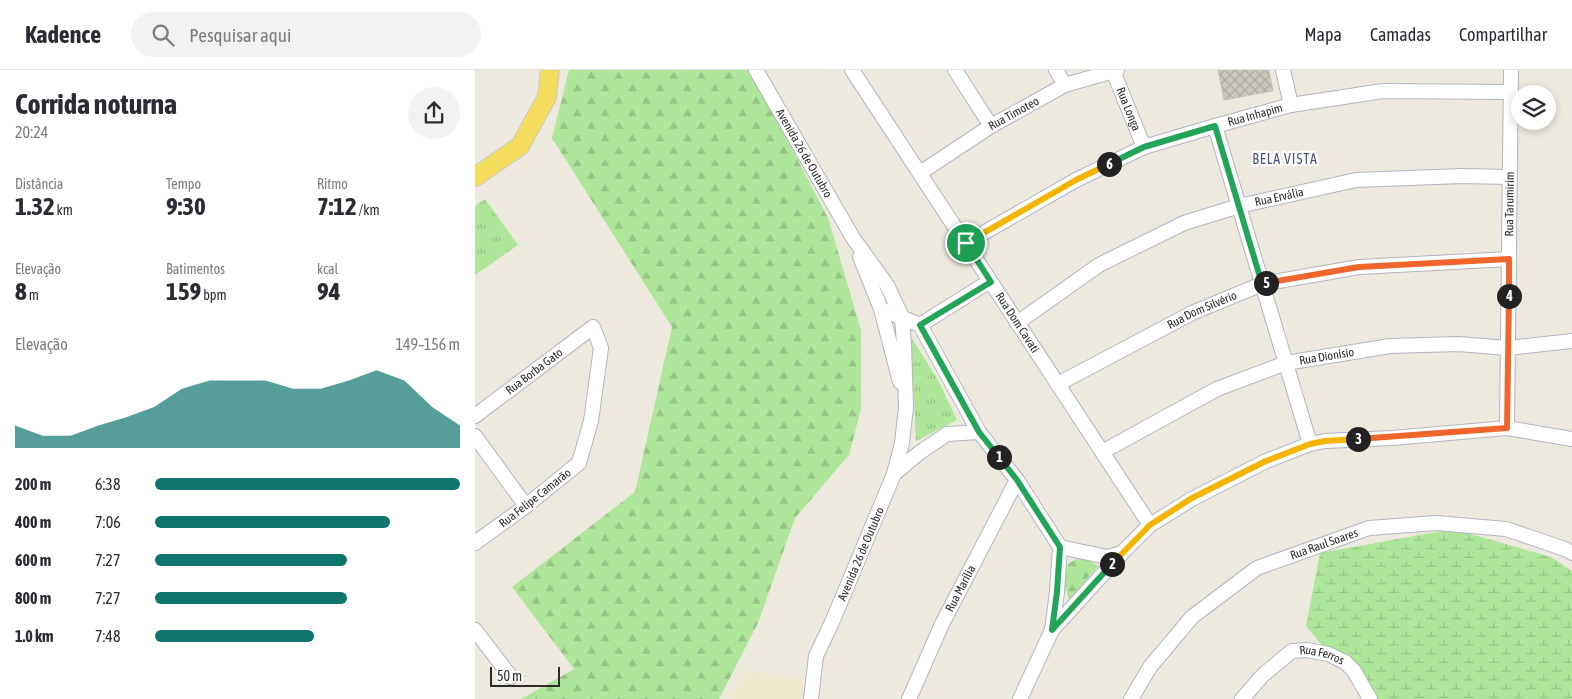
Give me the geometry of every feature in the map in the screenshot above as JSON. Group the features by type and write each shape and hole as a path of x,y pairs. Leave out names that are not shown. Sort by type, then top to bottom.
{"main road":[{"path":"475,178 520,146 547,97 550,70"}],"street":[{"name":"Rua Dom Cavati","path":"852,70 1150,525"},
{"path":"955,70 991,126"},
{"path":"1055,70 1065,85"},
{"path":"1283,70 1291,105"},
{"name":"Rua Tarumirim","path":"1511,70 1511,85"},
{"name":"Avenida 26 de Outubro","path":"759,71 853,238 887,285 902,317 906,407 902,443 894,474 816,656 811,699"},
{"name":"Rua Timoteo","path":"920,173 991,126 1065,85 1115,71"},
{"name":"Rua Longa","path":"1115,71 1144,147"},
{"name":"Rua Inhapim","path":"966,243 1076,180 1144,147 1215,126 1291,105 1383,91 1511,92"},
{"name":"Rua Tarumirim","path":"1507,428 1511,92"},
{"path":"1215,126 1310,444"},
{"name":"Rua Ervália","path":"1017,322 1099,265 1183,223 1239,206 1356,180 1461,176 1510,177"},
{"name":"Avenida 26 de Outubro","path":"853,238 881,309 906,407"},
{"name":"Rua Dom Silvério","path":"1057,384 1191,314 1262,284 1359,267 1509,259"},
{"path":"920,325 991,282"},
{"path":"881,309 920,325 979,432 1017,480 1060,547 1052,630 1020,699"},
{"name":"Rua Borba Gato","path":"475,416 593,327"},
{"name":"Rua Felipe Camarão","path":"475,543 526,506 579,463 591,421 601,348 593,327"},
{"name":"Rua Dionísio","path":"1102,452 1217,389 1286,363 1389,346 1457,344 1508,348 1572,342"},
{"path":"1052,630 1150,525 1192,498 1266,461 1310,444 1325,441 1392,438 1507,428 1572,439"},
{"path":"894,474 919,453 947,434 979,432"},
{"path":"475,436 526,506"},
{"name":"Rua Marília","path":"909,699 942,624 1017,480"},
{"name":"Rua Raul Soares","path":"1131,699 1150,667 1192,617 1257,568 1369,528 1436,523 1506,529 1572,553"},
{"path":"1060,547 1107,557 1122,553"},
{"path":"475,630 511,677"},
{"name":"Rua Ferros","path":"1242,699 1263,675 1292,651 1307,650 1328,654 1345,662 1353,671 1370,699"}],"shaded area":[{"path":"750,671 803,679 803,699 729,699 730,694"}],"green space":[{"path":"569,70 751,70 828,218 861,330 861,409 849,455 795,518 758,623 719,699 521,699 574,669 512,587 635,492 672,327 552,138"},
{"path":"485,199 518,245 475,275 475,206"},
{"path":"911,337 938,380 957,420 916,441"},
{"path":"1453,529 1551,557 1572,571 1572,699 1367,699 1306,626 1320,553"},
{"path":"1081,556 1098,566 1069,600 1060,569"}],"building":[{"path":"1218,70 1269,70 1273,91 1224,100"}],"district":[{"name":"BELA VISTA","path":"1285,159"}],"route":[{"path":"1215,126 1262,284 1359,267 1509,259 1507,428 1392,438 1325,441 1310,444 1266,461 1192,498 1150,525 1052,630 1060,547 1017,480 979,432 920,325 991,282 966,243 1076,180 1144,147 1215,126"}]}
